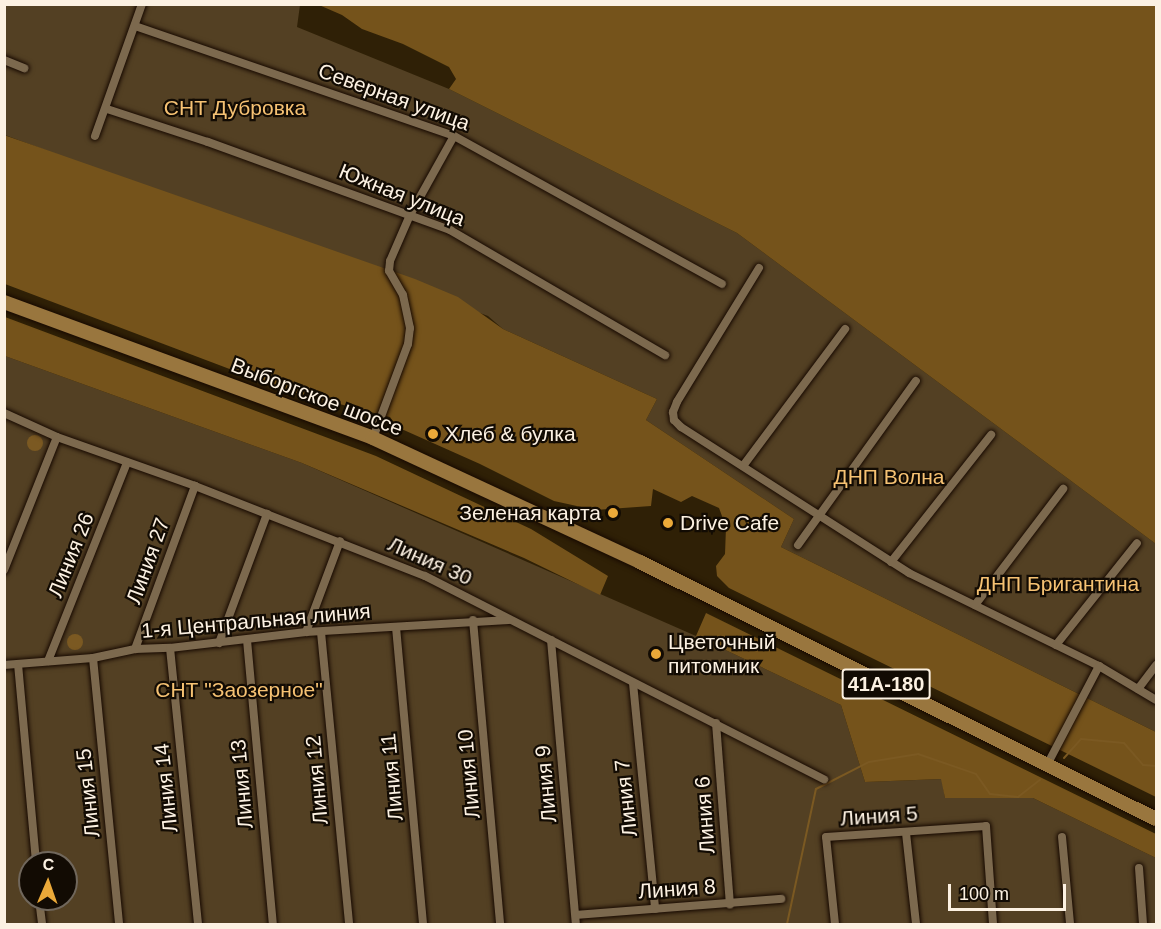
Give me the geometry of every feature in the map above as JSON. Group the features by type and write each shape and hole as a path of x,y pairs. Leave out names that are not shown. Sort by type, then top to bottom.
{"main road":[{"name":"Выборгское шоссе","path":"4,302 373,438 526,508 1047,765"},
{"name":"41А-180","path":"1047,765 1156,819"}],"street":[{"path":"95,136 107,109 142,4"},
{"name":"Северная улица","path":"135,26 454,136 722,284"},
{"path":"4,60 24,68"},
{"name":"Южная улица","path":"107,109 450,231 665,356"},
{"path":"373,438 408,344 409,316 403,295 389,271 390,261 410,215 454,136"},
{"path":"759,268 677,402 673,412 675,420 681,427 891,562 1099,666 1156,700"},
{"path":"743,466 845,329"},
{"path":"798,545 818,514 916,381"},
{"name":"Линия 30","path":"4,413 57,437 195,486 425,576 824,779"},
{"path":"891,562 991,435"},
{"path":"4,570 57,437"},
{"name":"Линия 26","path":"48,661 127,462"},
{"name":"Линия 27","path":"135,649 195,486"},
{"path":"975,605 1063,489"},
{"path":"219,643 267,514"},
{"path":"306,632 340,541"},
{"path":"1056,645 1137,543"},
{"name":"1-я Центральная линия","path":"4,665 93,658 135,649 170,648 306,632 473,620 512,620"},
{"name":"Линия 10","path":"473,620 500,924"},
{"name":"Линия 11","path":"396,627 423,924"},
{"name":"Линия 12","path":"321,632 349,924"},
{"name":"Линия 13","path":"247,640 273,924"},
{"name":"Линия 9","path":"551,640 576,924"},
{"name":"Линия 14","path":"170,648 198,924"},
{"name":"Линия 15","path":"93,658 119,924"},
{"path":"18,664 35,851"},
{"path":"1138,689 1156,665"},
{"path":"1047,765 1099,666"},
{"name":"Линия 7","path":"633,683 655,909"},
{"name":"Линия 6","path":"716,723 730,904"},
{"name":"Линия 5","path":"835,924 826,837 986,826 993,924"},
{"path":"906,833 916,924"},
{"path":"1062,837 1070,924"},
{"path":"1138,868 1143,924"},
{"name":"Линия 8","path":"576,915 781,899"}],"green space":[{"path":"5,5 300,5 297,27 449,89 737,233 1156,544 1156,732 781,547 794,519 646,420 657,399 503,329 488,316 5,135"},
{"name":"СНТ \"Заозерное\"","path":"5,356 302,463 696,636 841,705 865,782 942,779 945,798 1033,798 1156,858 1156,924 5,924"}],"shaded area":[{"path":"319,5 1156,5 1156,544 737,233 449,89 456,79 449,67 403,44 362,29 342,15"},
{"path":"4,135 415,279 458,297 503,329 657,399 646,420 794,519 781,547 1156,732 1156,797 729,588 717,576 716,566 725,554 726,527 719,508 692,496 681,502 653,489 651,506 595,510 554,501 480,464 397,427 390,417 285,390 5,284"},
{"path":"5,317 376,456 531,529 608,576 600,595 524,558 302,463 5,356"},
{"path":"35,435 41,437 43,443 41,449 35,451 29,449 27,443 29,437"},
{"path":"706,613 1156,834 1156,858 1033,798 945,798 941,779 865,782 841,705 696,636"},
{"path":"75,634 83,642 75,650 67,642"}],"waterway":[{"path":"1064,758 1081,739 1124,743 1143,765 1156,766"},
{"path":"787,924 816,789 869,762 918,754 976,774 990,794 1018,797 1040,780"}],"place":[{"name":"Хлеб & булка","path":"433,434"},
{"name":"Зеленая карта","path":"613,513"},
{"name":"Drive Cafe","path":"668,523"},
{"name":"Цветочный питомник","path":"656,654"}],"park label":[{"name":"СНТ Дубровка","path":"235,108"},
{"name":"ДНП Волна","path":"889,477"},
{"name":"ДНП Бригантина","path":"1058,584"}]}
